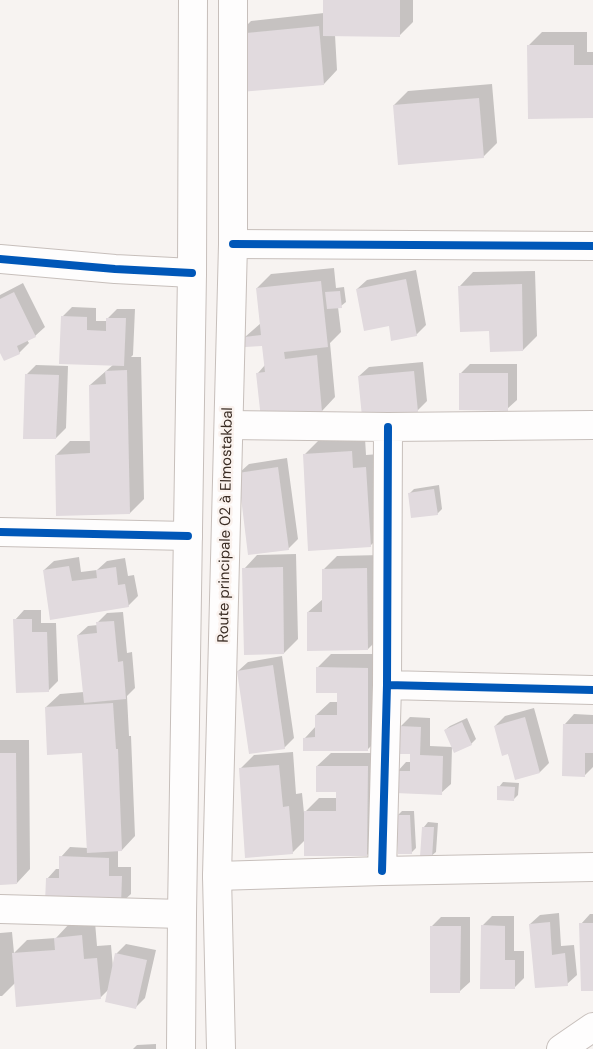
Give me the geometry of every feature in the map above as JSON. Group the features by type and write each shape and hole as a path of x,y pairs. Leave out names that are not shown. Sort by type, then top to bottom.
{"street":[{"path":"181,1049 192,273 193,0"},
{"name":"Route principale 02 à Elmostakbal","path":"221,1049 217,876 233,244 233,0"},
{"path":"233,244 593,246"},
{"path":"0,260 192,273"},
{"path":"229,425 388,427 593,425"},
{"path":"382,871 387,685 388,427"},
{"path":"0,532 188,536"},
{"path":"387,685 593,690"},
{"path":"217,876 593,868"},
{"path":"0,909 182,914"},
{"path":"561,1049 593,1027"}],"building":[{"path":"323,0 400,0 400,37 323,36"},
{"path":"319,26 324,85 240,92 236,34"},
{"path":"527,45 574,45 574,65 593,65 593,118 528,119"},
{"path":"479,98 484,158 398,165 393,105"},
{"path":"406,279 417,336 391,341 389,326 364,331 356,289"},
{"path":"321,281 328,347 284,352 285,359 317,355 322,412 261,419 256,373 265,372 262,346 245,347 244,337 261,335 256,288"},
{"path":"522,284 523,351 490,352 489,331 460,332 458,286"},
{"path":"340,291 342,308 327,309 325,292"},
{"path":"14,292 36,337 17,346 20,354 4,361 0,353 0,299"},
{"path":"61,316 87,317 87,330 106,331 106,318 126,318 124,366 59,364"},
{"path":"127,370 130,514 56,516 55,455 90,453 89,385 106,384 105,371"},
{"path":"414,371 418,412 362,417 358,376"},
{"path":"459,373 508,373 508,411 459,410"},
{"path":"25,374 59,375 56,439 23,439"},
{"path":"352,451 353,468 366,467 371,547 308,551 303,454"},
{"path":"278,467 289,550 248,555 238,473"},
{"path":"434,489 438,515 411,518 408,493"},
{"path":"69,566 72,581 97,578 96,570 116,567 118,585 125,584 129,607 50,620 43,570"},
{"path":"283,567 284,654 244,655 242,568"},
{"path":"367,568 368,650 307,651 307,612 322,612 322,569"},
{"path":"13,619 32,619 32,632 47,632 49,692 16,693"},
{"path":"114,621 118,662 123,661 126,699 84,703 77,635 97,633 96,622"},
{"path":"273,665 285,749 249,754 237,671"},
{"path":"316,667 368,668 368,751 303,751 303,738 315,737 315,715 337,715 337,693 316,693"},
{"path":"113,703 116,749 118,749 122,851 87,853 82,753 47,755 45,707"},
{"path":"525,717 540,773 515,780 508,754 502,756 494,726"},
{"path":"462,722 472,745 454,753 444,730"},
{"path":"563,724 593,724 593,753 585,753 585,777 562,776"},
{"path":"399,726 421,727 420,755 443,756 442,795 395,793 395,771 410,771 410,754 398,754"},
{"path":"0,753 16,753 17,884 0,885"},
{"path":"279,765 283,807 289,806 293,854 245,858 239,768"},
{"path":"316,766 368,766 367,856 304,856 304,811 336,811 336,792 316,792"},
{"path":"497,786 515,787 514,801 497,800"},
{"path":"396,815 410,815 412,854 398,854"},
{"path":"422,827 434,827 432,858 420,857"},
{"path":"59,856 109,858 109,876 122,876 121,905 45,903 46,878 59,878"},
{"path":"550,922 552,955 565,953 568,986 535,988 529,924"},
{"path":"579,923 593,923 593,991 581,991"},
{"path":"481,925 505,926 505,960 515,960 515,989 480,989"},
{"path":"430,926 461,926 460,993 430,993"},
{"path":"82,935 84,959 97,958 101,999 16,1007 12,953 55,950 54,938"},
{"path":"115,953 147,960 136,1009 105,1002"}],"cycle path":[{"path":"233,244 593,246"},
{"path":"0,259 115,269 192,273"},
{"path":"382,871 387,685 388,427"},
{"path":"0,532 188,536"},
{"path":"387,685 593,690"}]}
